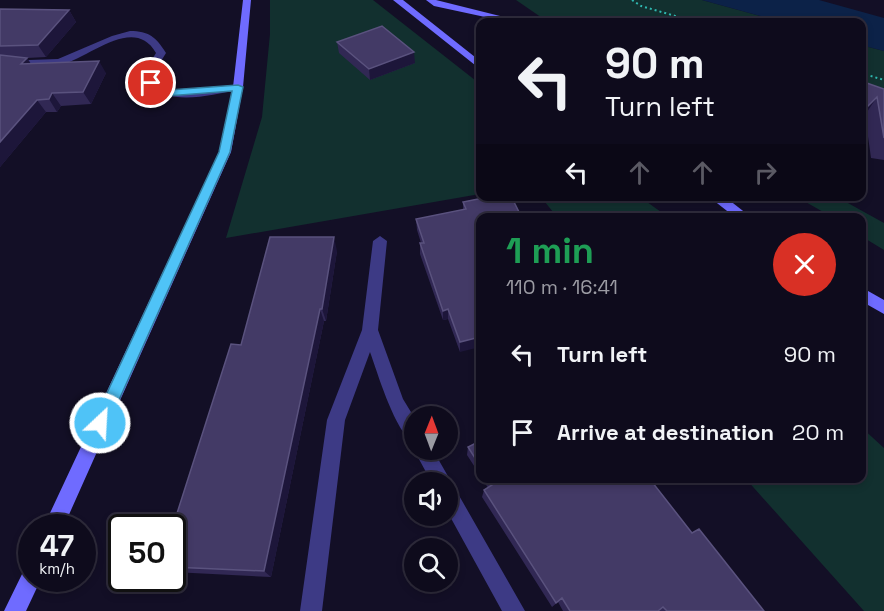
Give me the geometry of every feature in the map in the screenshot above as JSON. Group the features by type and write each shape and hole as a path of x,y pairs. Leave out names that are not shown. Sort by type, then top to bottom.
{"main road":[{"path":"59,514 225,152 238,87 247,0"},
{"path":"397,0 476,63"},
{"path":"430,0 437,4 495,18"},
{"path":"479,0 501,18"},
{"path":"721,201 739,213"},
{"path":"866,296 884,308"},
{"path":"15,611 24,592"}],"street":[{"path":"0,64 39,65 62,62 115,36 138,35 152,38 158,44 161,53 150,71 151,83 158,89 167,93 188,93 238,87"},
{"path":"311,611 336,420 370,330 380,241"},
{"path":"370,330 396,402 404,416"},
{"path":"458,512 514,611"}],"path":[{"path":"632,0 640,6 682,18"},
{"path":"866,75 884,80"}],"green space":[{"path":"270,0 373,0 476,81 476,195 226,238 262,117 270,34"},
{"path":"516,0 702,0 767,18 542,18"},
{"path":"866,46 884,51 884,105 866,100"},
{"path":"544,201 646,201 662,213 554,213"},
{"path":"804,201 844,201 866,213 825,213"},
{"path":"866,213 884,223 884,250 866,239"},
{"path":"866,432 884,448 884,611 864,611 750,483 866,483"}],"water":[{"path":"702,0 819,0 884,18 884,51 866,46 866,18 767,18"}],"building":[{"path":"0,9 69,10 38,45 0,46"},
{"path":"382,26 414,52 369,69 337,42"},
{"path":"0,55 27,58 21,64 99,61 83,92 52,93 49,99 37,100 0,142"},
{"path":"866,83 884,89 884,138 877,97 866,108"},
{"path":"476,199 514,201 520,213 476,213 476,338 460,342 448,309 443,311 420,243 424,243 416,219 466,209 463,202"},
{"path":"270,237 334,237 322,309 320,309 264,571 186,568 186,514 177,514 231,344 241,345"},
{"path":"476,443 476,460 468,447"},
{"path":"491,483 653,483 692,533 699,529 764,611 667,611 663,607 658,611 570,611 562,598 556,603 484,490 492,485"}],"route":[{"path":"100,423 225,152 238,87 167,93 151,83"}]}
